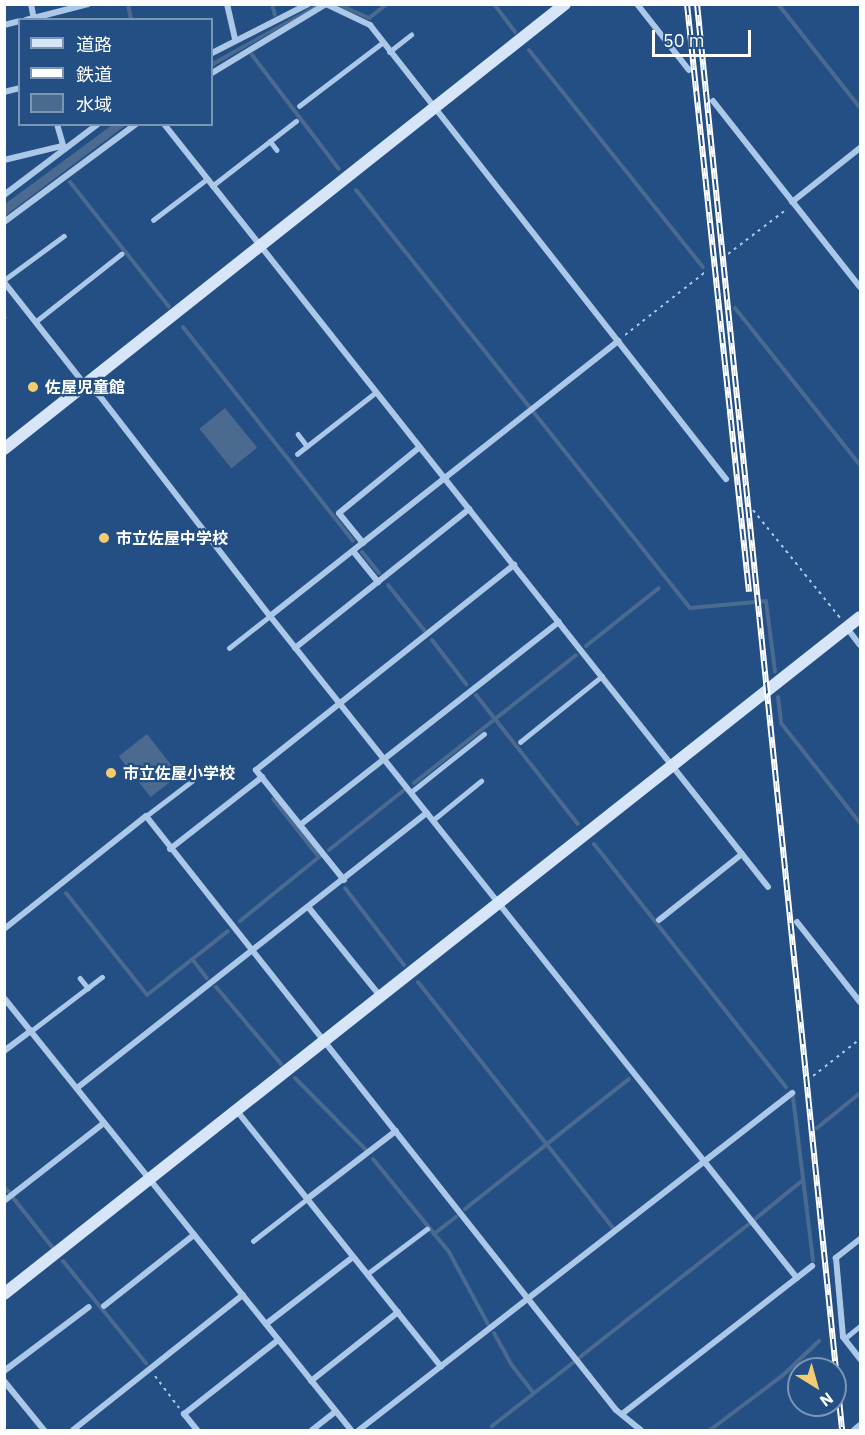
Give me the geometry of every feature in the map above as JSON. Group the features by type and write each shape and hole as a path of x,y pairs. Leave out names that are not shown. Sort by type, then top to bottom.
{"street":[{"path":"38,18 88,4"},
{"path":"227,4 235,40"},
{"path":"213,52 308,4"},
{"path":"4,449 565,4"},
{"path":"637,4 689,70"},
{"path":"213,72 326,5 370,25 726,479"},
{"path":"713,100 861,287"},
{"path":"58,126 63,148"},
{"path":"4,195 63,148 95,126"},
{"path":"4,222 133,126"},
{"path":"166,126 768,887"},
{"path":"4,160 63,148"},
{"path":"792,202 861,148"},
{"path":"4,281 85,385 99,395 295,648 797,1278"},
{"path":"270,616 618,341"},
{"path":"363,543 339,513 420,447"},
{"path":"295,648 469,508"},
{"path":"353,551 378,582"},
{"path":"344,880 256,770 514,565"},
{"path":"4,1294 861,617"},
{"path":"300,825 559,622"},
{"path":"847,628 861,645"},
{"path":"170,849 262,777"},
{"path":"77,1088 428,813"},
{"path":"4,929 146,816 529,1300 622,1414 641,1431"},
{"path":"659,920 742,854"},
{"path":"309,908 381,996"},
{"path":"797,922 861,1002"},
{"path":"4,998 351,1431"},
{"path":"4,1052 31,1031"},
{"path":"359,1431 792,1093"},
{"path":"237,1111 441,1367"},
{"path":"4,1201 105,1123"},
{"path":"307,1199 396,1131"},
{"path":"104,1306 194,1235"},
{"path":"861,1239 836,1258 844,1339 861,1359"},
{"path":"266,1324 353,1257"},
{"path":"622,1414 812,1266"},
{"path":"73,1431 243,1295"},
{"path":"4,1371 88,1307"},
{"path":"311,1382 398,1312"},
{"path":"197,1431 184,1414 278,1340"},
{"path":"4,1381 44,1431"},
{"path":"312,1431 335,1412"},
{"path":"854,1431 861,1425"}],"lane":[{"path":"389,52 411,35"},
{"path":"299,106 382,43"},
{"path":"212,186 296,121"},
{"path":"270,141 277,150"},
{"path":"153,220 207,179"},
{"path":"4,281 64,236"},
{"path":"36,322 121,254"},
{"path":"297,454 376,392"},
{"path":"298,434 307,446"},
{"path":"229,648 270,616"},
{"path":"520,742 602,676"},
{"path":"411,792 484,734"},
{"path":"146,816 192,781"},
{"path":"433,820 481,781"},
{"path":"31,1031 102,977"},
{"path":"80,978 88,988"},
{"path":"253,1241 307,1199"},
{"path":"367,1274 427,1229"},
{"path":"844,1339 861,1326"}],"path":[{"path":"728,254 792,202"},
{"path":"618,341 708,270"},
{"path":"753,510 847,628"},
{"path":"813,1076 861,1039"},
{"path":"150,1370 184,1414"}],"water":[{"path":"315,5 316,7 213,66 213,61"},
{"path":"111,126 125,126 5,216 5,204"},
{"path":"225,408 257,448 231,468 199,429"},
{"path":"147,734 179,775 151,797 119,756"}],"waterway":[{"path":"128,4 131,18"},
{"path":"272,4 275,15"},
{"path":"342,6 369,18 387,4"},
{"path":"494,4 515,32"},
{"path":"778,4 860,108"},
{"path":"529,50 703,267"},
{"path":"252,55 339,169"},
{"path":"70,182 169,307"},
{"path":"356,190 690,608 766,601 775,671"},
{"path":"735,308 860,465"},
{"path":"183,327 353,541"},
{"path":"362,552 379,573"},
{"path":"388,585 424,630"},
{"path":"586,646 659,588"},
{"path":"432,640 466,684"},
{"path":"414,783 576,655"},
{"path":"476,695 578,824"},
{"path":"778,697 781,723 860,823"},
{"path":"329,850 403,791"},
{"path":"240,921 319,857 273,799"},
{"path":"594,844 786,1087"},
{"path":"345,888 404,965"},
{"path":"66,893 147,995 228,931"},
{"path":"192,959 207,978"},
{"path":"418,982 612,1227"},
{"path":"216,987 281,1064"},
{"path":"295,1078 365,1149"},
{"path":"465,1209 629,1079"},
{"path":"817,1128 860,1093"},
{"path":"793,1097 813,1261"},
{"path":"373,1159 449,1252 488,1324"},
{"path":"755,1219 803,1180"},
{"path":"4,1187 10,1193"},
{"path":"14,1199 52,1247"},
{"path":"434,1234 456,1217"},
{"path":"580,1357 749,1224"},
{"path":"63,1261 146,1363"},
{"path":"494,1333 511,1364 534,1393"},
{"path":"710,1430 782,1376 819,1341"},
{"path":"492,1426 574,1362"}],"railway":[{"path":"687,4 749,592"},
{"path":"697,4 842,1430"}],"place":[{"name":"佐屋児童館","path":"33,387"},
{"name":"市立佐屋中学校","path":"104,538"},
{"name":"市立佐屋小学校","path":"111,773"}]}
